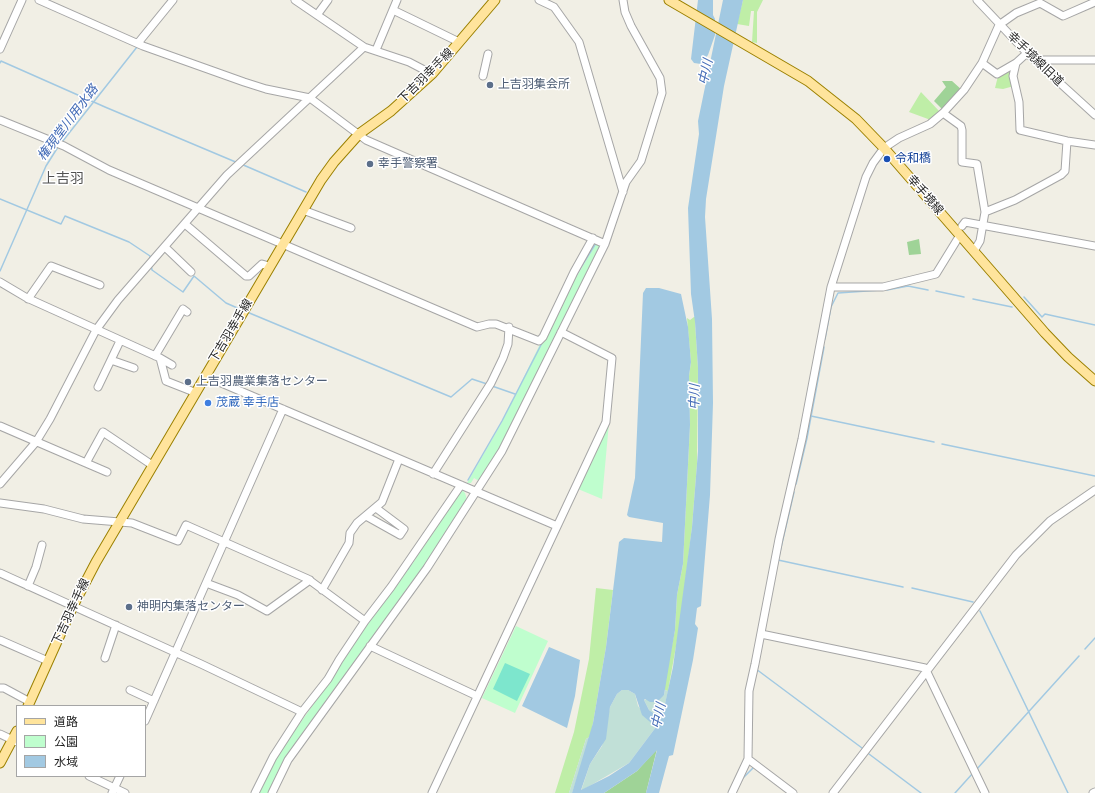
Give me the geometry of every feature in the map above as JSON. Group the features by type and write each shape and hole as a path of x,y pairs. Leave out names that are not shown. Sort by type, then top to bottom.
{"main road":[{"name":"下吉羽幸手線","path":"29,704 73,606 119,522 269,266 334,162 359,134 391,111 432,74 495,0"},
{"name":"幸手境線","path":"669,0 820,90 856,119 961,231 974,251 1056,346 1095,381"},
{"path":"0,763 15,741"}],"street":[{"path":"0,49 22,0"},
{"path":"39,0 138,43 254,86 310,98 366,140 450,178 605,244"},
{"path":"138,43 172,0"},
{"path":"295,0 364,48 376,50 396,60 409,62 432,74"},
{"path":"317,15 328,0"},
{"path":"376,50 397,0"},
{"path":"539,0 554,8 579,42 622,192"},
{"path":"272,793 288,760 427,568 502,451 605,244 622,192 629,178 641,161 661,99 662,87 655,68 628,19 625,12 624,0"},
{"name":"幸手境線旧道","path":"977,0 1027,53 1095,115"},
{"path":"732,793 748,759 749,691 779,539 802,439 832,287 866,177 873,163 884,148 899,138 930,124 943,113 964,90 982,63 999,25 1016,13 1040,3 1063,16 1082,3 1095,2"},
{"path":"393,10 459,42"},
{"path":"0,484 36,442 50,419 96,330 118,300 226,175 364,48"},
{"path":"982,63 998,74 1016,64 1027,53"},
{"path":"484,76 488,54"},
{"path":"1035,60 1095,60"},
{"path":"1016,64 1013,76 1019,102 1020,130 1066,141 1095,145"},
{"path":"943,113 961,126 962,162 976,164 985,212 984,225 979,246 974,251"},
{"path":"0,120 64,146 109,170 477,327 489,324 508,327 539,340 543,337 574,272 593,238"},
{"path":"985,212 1015,200 1061,175 1065,171 1066,141"},
{"path":"303,210 351,228"},
{"path":"832,287 883,287 936,274 965,222 1095,246"},
{"path":"185,224 246,276 250,276 262,264 269,266"},
{"path":"165,247 191,272"},
{"path":"28,299 51,266 100,285"},
{"path":"0,282 28,299 172,365"},
{"path":"187,312 183,308 157,357 166,381 194,392"},
{"path":"434,474 491,383 508,344 508,327"},
{"path":"435,792 477,696 606,422 612,358 561,332"},
{"path":"98,387 120,341"},
{"path":"111,360 134,368"},
{"path":"204,376 557,526"},
{"path":"146,719 283,409"},
{"path":"0,426 107,472"},
{"path":"86,463 102,432 152,465"},
{"path":"322,590 349,543 350,533 357,523 382,502 399,459"},
{"path":"254,793 273,756 302,712 328,679 365,622 391,588 461,485"},
{"path":"833,793 1003,571 1029,541 1059,514 1095,490"},
{"path":"0,503 44,509 83,518 132,523 178,542 186,525 310,580 365,622"},
{"path":"366,516 400,534 404,529 376,508"},
{"path":"28,586 36,567 42,545"},
{"path":"0,573 302,712"},
{"path":"206,584 238,595 267,611 310,580"},
{"path":"104,658 116,626"},
{"path":"761,634 925,668 985,793"},
{"path":"0,640 48,661"},
{"path":"370,646 477,696"},
{"path":"0,688 4,688 29,704"},
{"path":"130,690 154,701"},
{"path":"0,734 15,741"},
{"path":"748,759 793,793"},
{"path":"91,777 113,790 125,793"},
{"path":"113,790 120,777"}],"green space":[{"path":"743,0 763,0 757,12 757,43 752,42 754,11 751,11 749,26 737,24"},
{"path":"1004,71 1011,72 1014,86 1003,89 995,88 998,76"},
{"path":"942,81 952,81 962,90 942,109 934,101 946,87"},
{"path":"921,92 940,112 930,121 909,112"},
{"path":"919,239 921,254 909,255 907,242"},
{"path":"597,242 601,246 499,451 479,481 474,478 471,483 467,483 501,424 539,346 546,338 574,281"},
{"path":"694,317 698,368 697,464 692,527 680,624 668,691 665,690 665,681 675,630 677,595 683,564 690,425 689,376 691,362 687,318 690,320"},
{"path":"609,423 602,499 578,489"},
{"path":"462,490 465,493 467,500 427,564 284,761 269,793 259,793 276,757 330,681 351,647 415,560 417,554"},
{"path":"596,588 613,590 606,647 591,736 586,739 569,793 555,793 574,732 589,659"},
{"path":"516,626 548,641 515,713 482,698"},
{"path":"505,663 530,674 517,701 493,689"},
{"path":"657,749 646,793 604,793 637,771"}],"shaded area":[{"path":"622,690 628,690 635,694 638,706 656,727 629,763 581,791 590,764 602,746 610,707 617,694"},
{"path":"665,690 668,691 663,713 656,715 649,710 644,700 664,695"},
{"path":"591,736 572,793 569,793 586,739"}],"water":[{"path":"698,0 713,0 713,15 715,19 715,35 708,55 701,64 694,63 691,59"},
{"name":"中川","path":"723,0 743,0 724,86 706,199 705,217 712,319 713,403 710,495 701,606 697,608 695,624 698,628 693,660 673,755 669,756 659,793 646,793 657,750 637,771 604,793 572,793 593,723 606,647 619,542 624,538 662,542 663,523 629,517 627,515 635,478 643,293 646,288 659,288 681,294 688,327 691,362 689,376 690,425 683,564 677,595 675,630 664,695 657,702 644,700 649,710 656,715 663,713 673,667 692,527 698,451 698,368 695,322 691,294 688,208 699,134 698,121","holes":["622,690 628,690 635,694 642,715 656,727 629,763 609,776 581,790 590,764 606,739 610,707 617,694"]},
{"path":"549,647 580,660 575,696 567,728 522,706"}],"waterway":[{"name":"権現堂川用水路","path":"62,142 137,47"},
{"path":"0,63 1,61 238,163"},
{"name":"権現堂川用水路","path":"0,271 46,166 58,147"},
{"path":"241,164 306,192"},
{"path":"0,199 61,224 65,216 129,242 150,256 150,259"},
{"path":"575,277 596,243"},
{"path":"151,265 152,270 183,292 194,276 226,303 242,310"},
{"path":"887,290 908,286 928,290"},
{"path":"825,339 831,307 838,293 881,290"},
{"path":"936,291 964,297"},
{"path":"1024,297 1042,317 1045,314 1095,325"},
{"path":"973,299 1012,307"},
{"path":"247,312 451,397 472,379 487,384"},
{"path":"468,480 502,421 542,343"},
{"path":"796,484 807,438 824,347"},
{"path":"492,386 515,394"},
{"path":"811,416 934,442"},
{"path":"942,444 1095,476"},
{"path":"779,556 794,492"},
{"path":"408,569 415,557"},
{"path":"778,560 903,587"},
{"path":"912,588 973,602"},
{"path":"980,611 1068,793"},
{"path":"1085,649 1095,638"},
{"path":"976,770 1079,656"},
{"path":"756,669 862,748"},
{"path":"869,754 921,793"},
{"path":"742,779 753,768"},
{"path":"955,793 973,773"}],"place":[{"name":"上吉羽集会所","path":"490,85"},
{"name":"令和橋","path":"887,159"},
{"name":"幸手警察署","path":"370,164"},
{"name":"上吉羽農業集落センター","path":"188,382"},
{"name":"茂蔵 幸手店","path":"208,403"},
{"name":"神明内集落センター","path":"129,607"}],"district":[{"name":"上吉羽","path":"63,179"}]}
